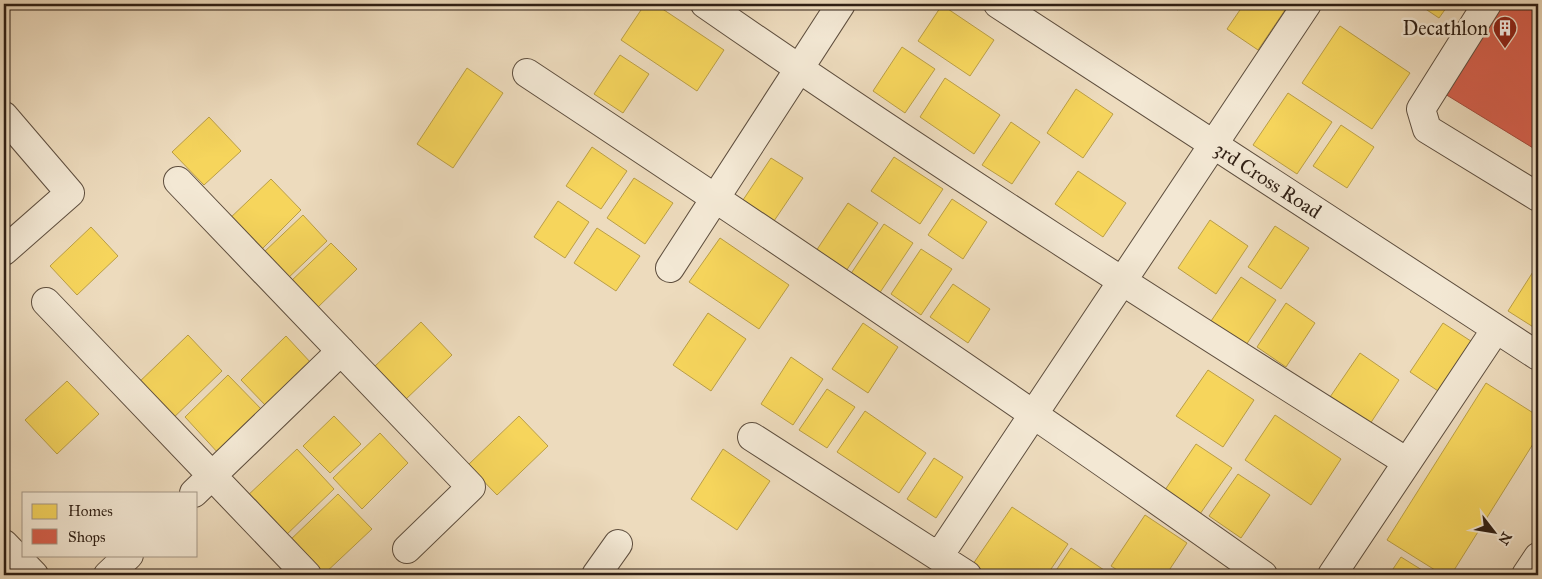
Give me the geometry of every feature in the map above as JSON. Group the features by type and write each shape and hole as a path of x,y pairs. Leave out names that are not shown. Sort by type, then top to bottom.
{"street":[{"path":"705,4 798,69 1122,282 1407,462"},
{"path":"670,268 841,4"},
{"name":"3rd Cross Road","path":"998,4 1538,356"},
{"path":"939,556 1307,4"},
{"path":"1487,4 1422,109 1427,129 1538,197"},
{"path":"527,73 716,198 1034,414 1263,575"},
{"path":"4,116 70,193 4,251"},
{"path":"178,181 471,487 407,549"},
{"path":"46,302 203,484 307,575"},
{"path":"1332,575 1496,329"},
{"path":"203,484 341,351"},
{"path":"752,438 967,575"},
{"path":"4,544 34,575"},
{"path":"596,575 618,544"},
{"path":"108,575 128,556"},
{"path":"1526,575 1538,557"}],"building: Homes":[{"path":"645,4 655,4 724,50 697,91 621,40"},
{"path":"1168,4 1182,4 1178,10"},
{"path":"1244,4 1289,4 1258,50 1227,29"},
{"path":"1418,4 1449,4 1439,18"},
{"path":"942,5 994,40 970,76 918,41"},
{"path":"1340,26 1410,73 1372,129 1302,83"},
{"path":"902,47 935,69 905,113 873,91"},
{"path":"620,55 649,74 623,113 594,94"},
{"path":"467,68 503,93 453,168 417,144"},
{"path":"945,78 1000,115 974,154 920,117"},
{"path":"1076,89 1113,114 1083,158 1047,133"},
{"path":"1288,93 1332,122 1297,174 1253,145"},
{"path":"209,117 241,151 204,185 172,152"},
{"path":"1011,122 1040,142 1012,184 982,165"},
{"path":"1341,125 1374,147 1347,188 1313,166"},
{"path":"592,147 627,171 601,209 566,186"},
{"path":"894,157 943,189 920,224 871,191"},
{"path":"771,158 803,178 774,221 743,200"},
{"path":"1078,171 1126,203 1103,237 1055,204"},
{"path":"634,178 673,203 645,244 607,218"},
{"path":"271,179 301,210 258,253 227,221"},
{"path":"952,199 987,222 963,259 928,235"},
{"path":"558,201 589,222 565,258 534,237"},
{"path":"848,203 878,223 844,274 814,254"},
{"path":"303,215 327,241 286,280 262,254"},
{"path":"1210,220 1248,246 1216,294 1178,268"},
{"path":"884,224 913,243 879,294 850,275"},
{"path":"1275,226 1309,248 1281,289 1248,267"},
{"path":"91,227 118,256 77,295 50,266"},
{"path":"597,228 640,256 616,291 574,263"},
{"path":"720,238 789,285 759,329 689,282"},
{"path":"331,243 357,269 315,310 289,283"},
{"path":"921,249 952,269 921,315 891,294"},
{"path":"1538,264 1538,330 1508,311"},
{"path":"1241,277 1276,300 1244,348 1209,324"},
{"path":"953,284 990,309 968,343 930,317"},
{"path":"1286,303 1315,323 1286,367 1257,347"},
{"path":"708,313 746,339 711,391 673,365"},
{"path":"421,322 452,355 404,401 373,368"},
{"path":"863,323 898,347 868,393 832,369"},
{"path":"1443,323 1477,345 1444,395 1410,372"},
{"path":"188,335 222,371 168,423 134,387"},
{"path":"286,336 312,364 267,407 241,380"},
{"path":"1360,353 1399,380 1368,427 1328,400"},
{"path":"791,357 823,379 793,425 761,404"},
{"path":"1208,370 1254,400 1223,447 1176,416"},
{"path":"228,375 264,412 219,454 185,417"},
{"path":"67,381 99,414 57,454 25,420"},
{"path":"1486,383 1538,416 1538,436 1451,575 1443,575 1387,540"},
{"path":"827,389 855,407 827,448 799,430"},
{"path":"865,411 926,453 899,493 837,452"},
{"path":"1275,415 1341,459 1311,505 1245,460"},
{"path":"334,416 361,444 330,473 303,446"},
{"path":"519,416 548,446 497,495 468,465"},
{"path":"380,433 408,463 362,509 333,478"},
{"path":"1196,444 1232,468 1200,514 1165,490"},
{"path":"297,449 334,489 283,538 245,498"},
{"path":"723,449 770,481 737,530 691,499"},
{"path":"934,458 963,477 936,518 907,499"},
{"path":"1238,474 1270,495 1241,538 1209,516"},
{"path":"338,494 372,529 323,575 315,575 286,544"},
{"path":"1012,507 1068,544 1047,575 990,575 973,564"},
{"path":"1145,515 1187,543 1166,575 1125,575 1111,566"},
{"path":"1071,548 1107,572 1105,575 1053,575"},
{"path":"1401,557 1430,575 1389,575"}],"building: Shops":[{"name":"Decathlon","path":"1499,4 1538,4 1538,151 1445,94"}],"place":[{"name":"Decathlon","path":"1505,49"}]}
